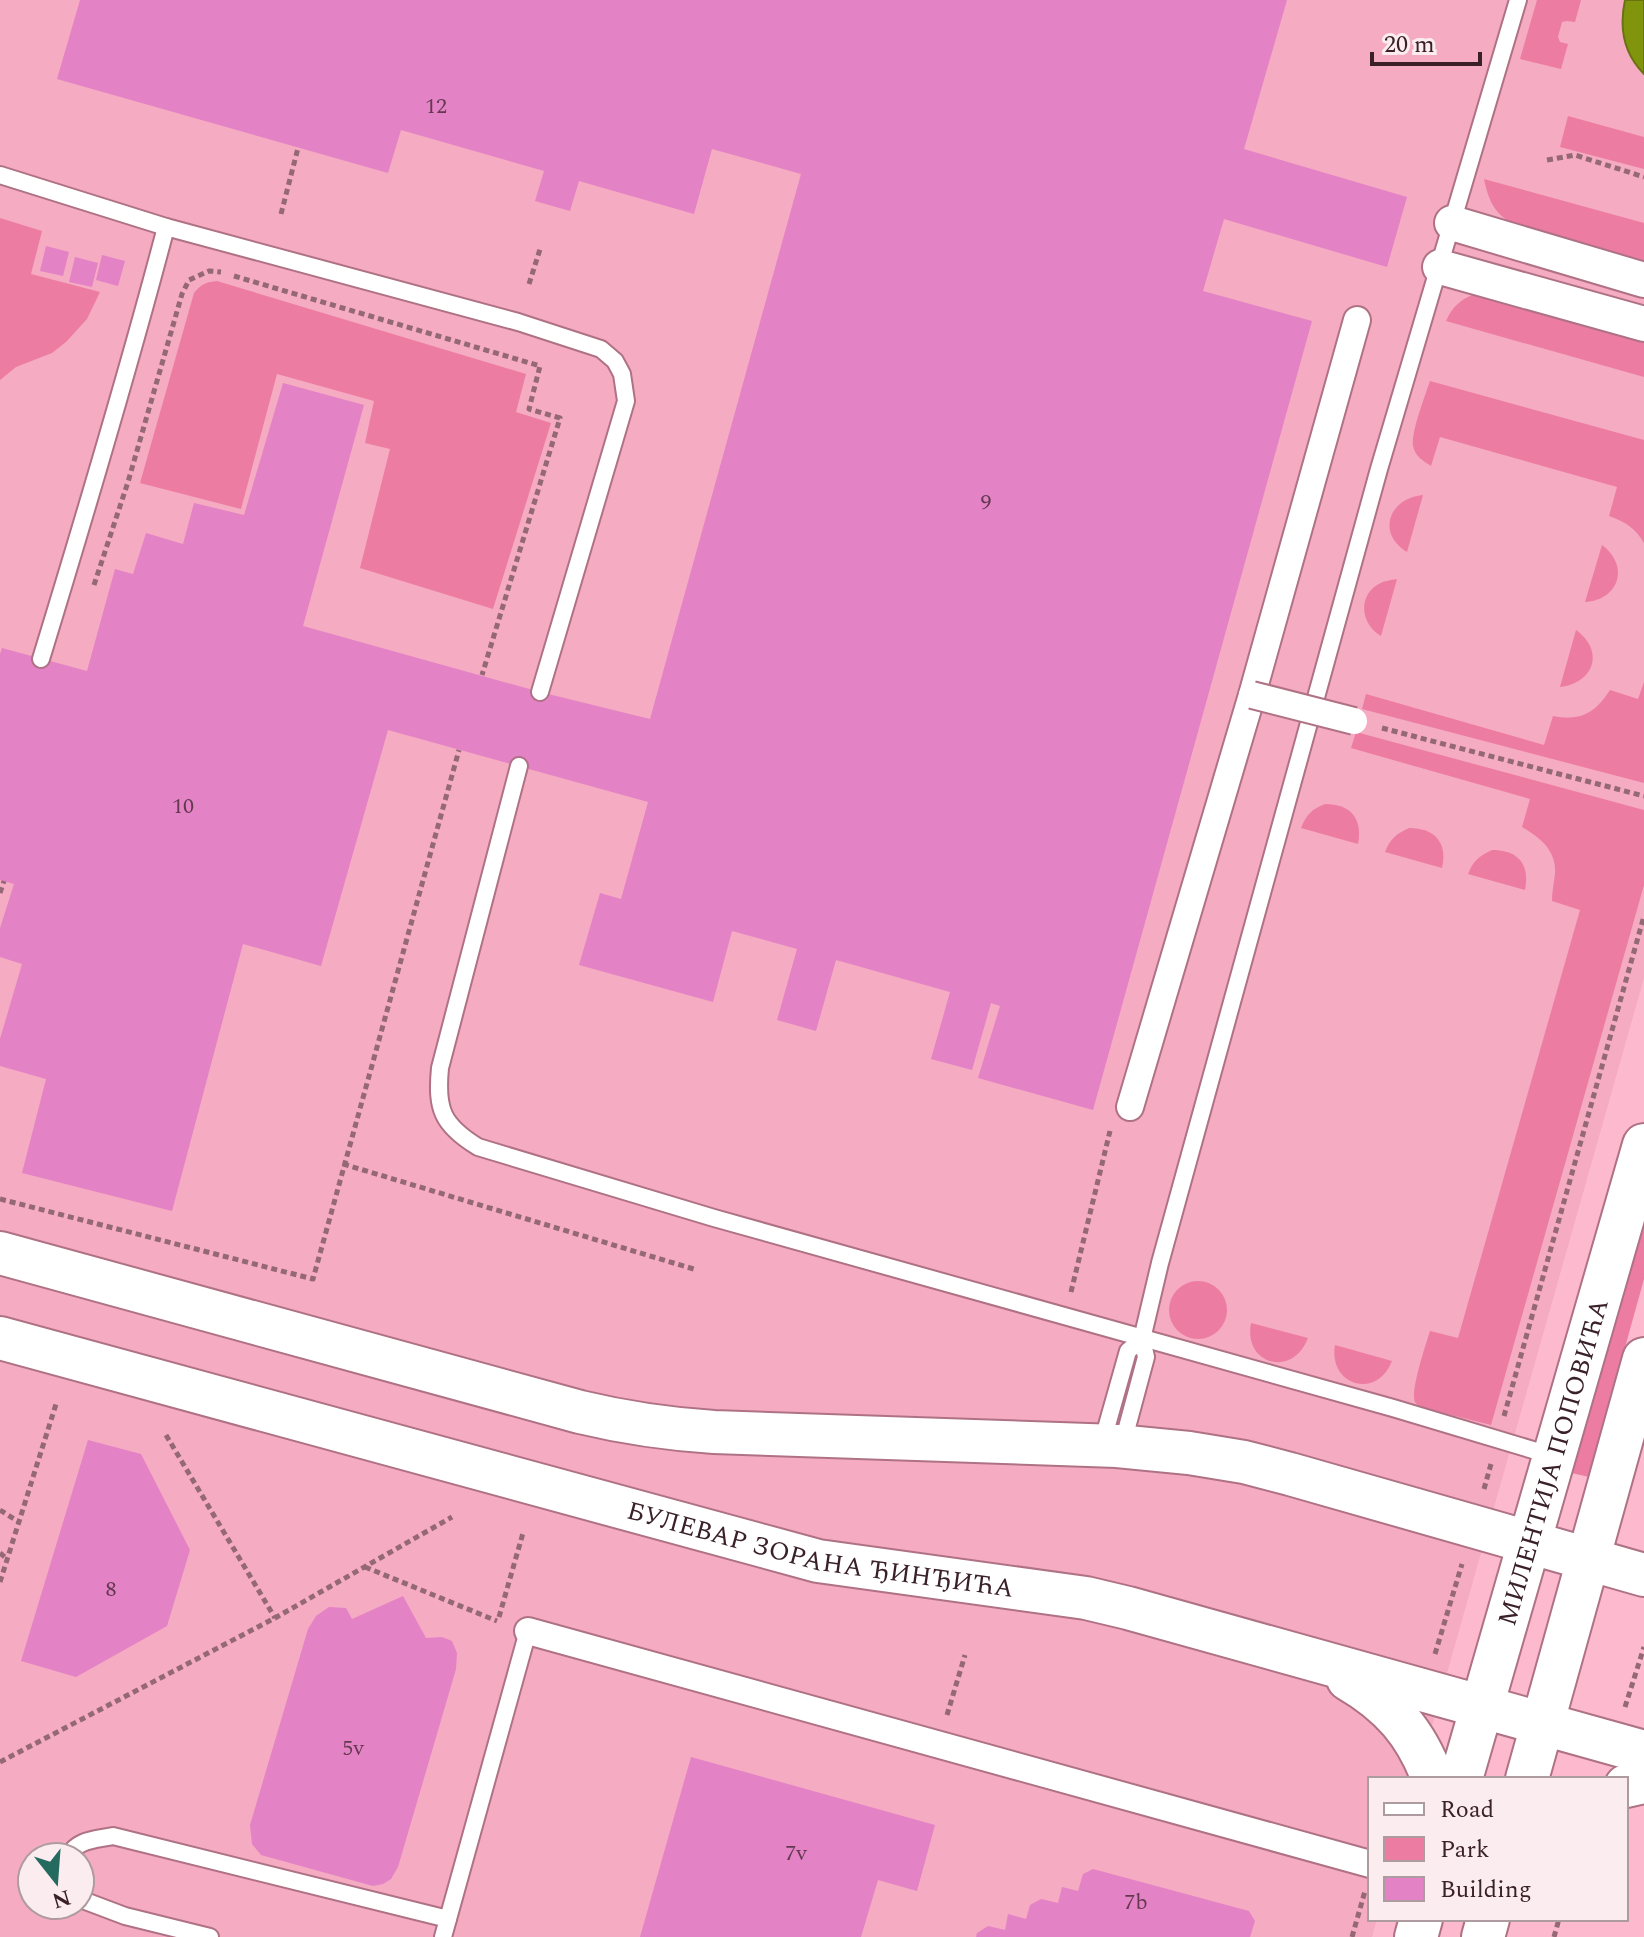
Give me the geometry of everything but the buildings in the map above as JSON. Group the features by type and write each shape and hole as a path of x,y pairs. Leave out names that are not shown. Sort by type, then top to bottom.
{"street":[{"path":"1452,223 1644,280"},
{"path":"1440,267 1644,324"},
{"path":"1122,1113 1252,695 1357,320"},
{"path":"1252,695 1364,723"},
{"name":"МИЛЕНТИЈА ПОПОВИЋА","path":"1462,1777 1644,1145"},
{"path":"0,1253 625,1423 714,1432 1112,1446 1189,1453 1478,1508 1529,1542 1644,1575"},
{"name":"БУЛЕВАР ЗОРАНА ЂИНЂИЋА","path":"0,1338 818,1561 1086,1598 1644,1752"},
{"path":"1528,1777 1644,1359"},
{"path":"1625,1425 1644,1468"},
{"path":"528,1631 939,1745 1368,1876"},
{"path":"1300,1656 1348,1679 1387,1706 1412,1734 1432,1777"}],"lane":[{"path":"1112,1446 1146,1357 1142,1339 1160,1263 1292,779 1379,469 1518,0"},
{"path":"0,175 166,227 518,322 601,349 615,361 622,374 626,401 540,692"},
{"path":"41,659 109,436 166,227"},
{"path":"519,766 440,1068 438,1088 442,1112 458,1135 478,1147 714,1218 1554,1456"},
{"path":"443,1937 528,1631"},
{"path":"84,1841 113,1836 448,1919"},
{"path":"96,1905 125,1916 210,1937"}],"path":[{"path":"281,214 298,148"},
{"path":"1547,160 1575,155 1644,177"},
{"path":"529,284 541,246"},
{"path":"91,595 128,482 182,294 189,280 209,271 220,272 540,366 529,409 560,418 482,675"},
{"path":"1364,723 1644,796"},
{"path":"0,1199 313,1279 459,750"},
{"path":"0,893 4,881"},
{"path":"1424,1691 1498,1440 1644,916"},
{"path":"1065,1317 1122,1113"},
{"path":"343,1164 697,1270"},
{"path":"0,1582 57,1401"},
{"path":"166,1435 275,1618"},
{"path":"0,1510 19,1522"},
{"path":"0,1762 275,1618 452,1517"},
{"path":"497,1621 523,1533"},
{"path":"0,1553 7,1559"},
{"path":"365,1567 528,1631"},
{"path":"939,1745 965,1655"},
{"path":"1352,1937 1368,1876"}],"shaded area":[{"path":"0,0 1644,0 1644,978 1418,1777 1368,1777 1368,1921 1376,1921 1372,1937 0,1937"},
{"path":"1625,0 1644,0 1644,74 1631,58 1624,40 1622,20"}],"green space":[{"path":"1537,0 1581,0 1575,22 1562,22 1558,37 1560,42 1568,44 1561,69 1520,59"},
{"path":"1568,116 1644,137 1644,169 1560,147"},
{"path":"1484,179 1644,223 1644,261 1510,222 1492,204"},
{"path":"0,218 42,231 31,274 100,292 87,319 66,342 52,353 16,367 0,380"},
{"path":"217,281 526,374 516,412 551,423 493,609 360,568 390,449 365,443 374,401 277,374 241,509 140,483 194,293 204,284"},
{"path":"1475,294 1644,340 1644,377 1446,321 1458,304"},
{"path":"1430,381 1644,440 1644,543 1630,526 1609,516 1617,487 1440,437 1431,466 1422,460 1414,450 1413,440"},
{"path":"1423,495 1407,552 1392,536 1389,526 1391,518 1402,502"},
{"path":"1602,545 1616,562 1617,581 1606,595 1585,602"},
{"path":"1397,579 1381,636 1366,618 1364,604 1377,585"},
{"path":"1576,630 1591,647 1592,665 1581,679 1560,687"},
{"path":"1644,682 1644,783 1362,709 1366,694 1544,745 1553,716 1586,714 1610,690 1638,699"},
{"path":"1356,732 1644,810 1644,885 1491,1425 1420,1407 1415,1402 1415,1388 1430,1331 1458,1338 1580,910 1552,901 1553,858 1541,840 1522,827 1530,799 1351,748"},
{"path":"1325,804 1341,807 1353,814 1358,827 1358,844 1301,828 1310,813"},
{"path":"1409,828 1426,831 1437,838 1443,851 1442,868 1385,852 1394,837"},
{"path":"1492,850 1509,853 1520,860 1526,873 1525,890 1468,874 1477,859"},
{"path":"1644,1200 1644,1279 1589,1477 1567,1472"},
{"path":"1198,1281 1219,1289 1227,1310 1219,1331 1198,1339 1177,1331 1169,1310 1177,1289"},
{"path":"1251,1323 1308,1338 1301,1351 1292,1358 1281,1362 1271,1361 1254,1349"},
{"path":"1335,1345 1392,1361 1376,1381 1355,1383 1339,1370"}]}
